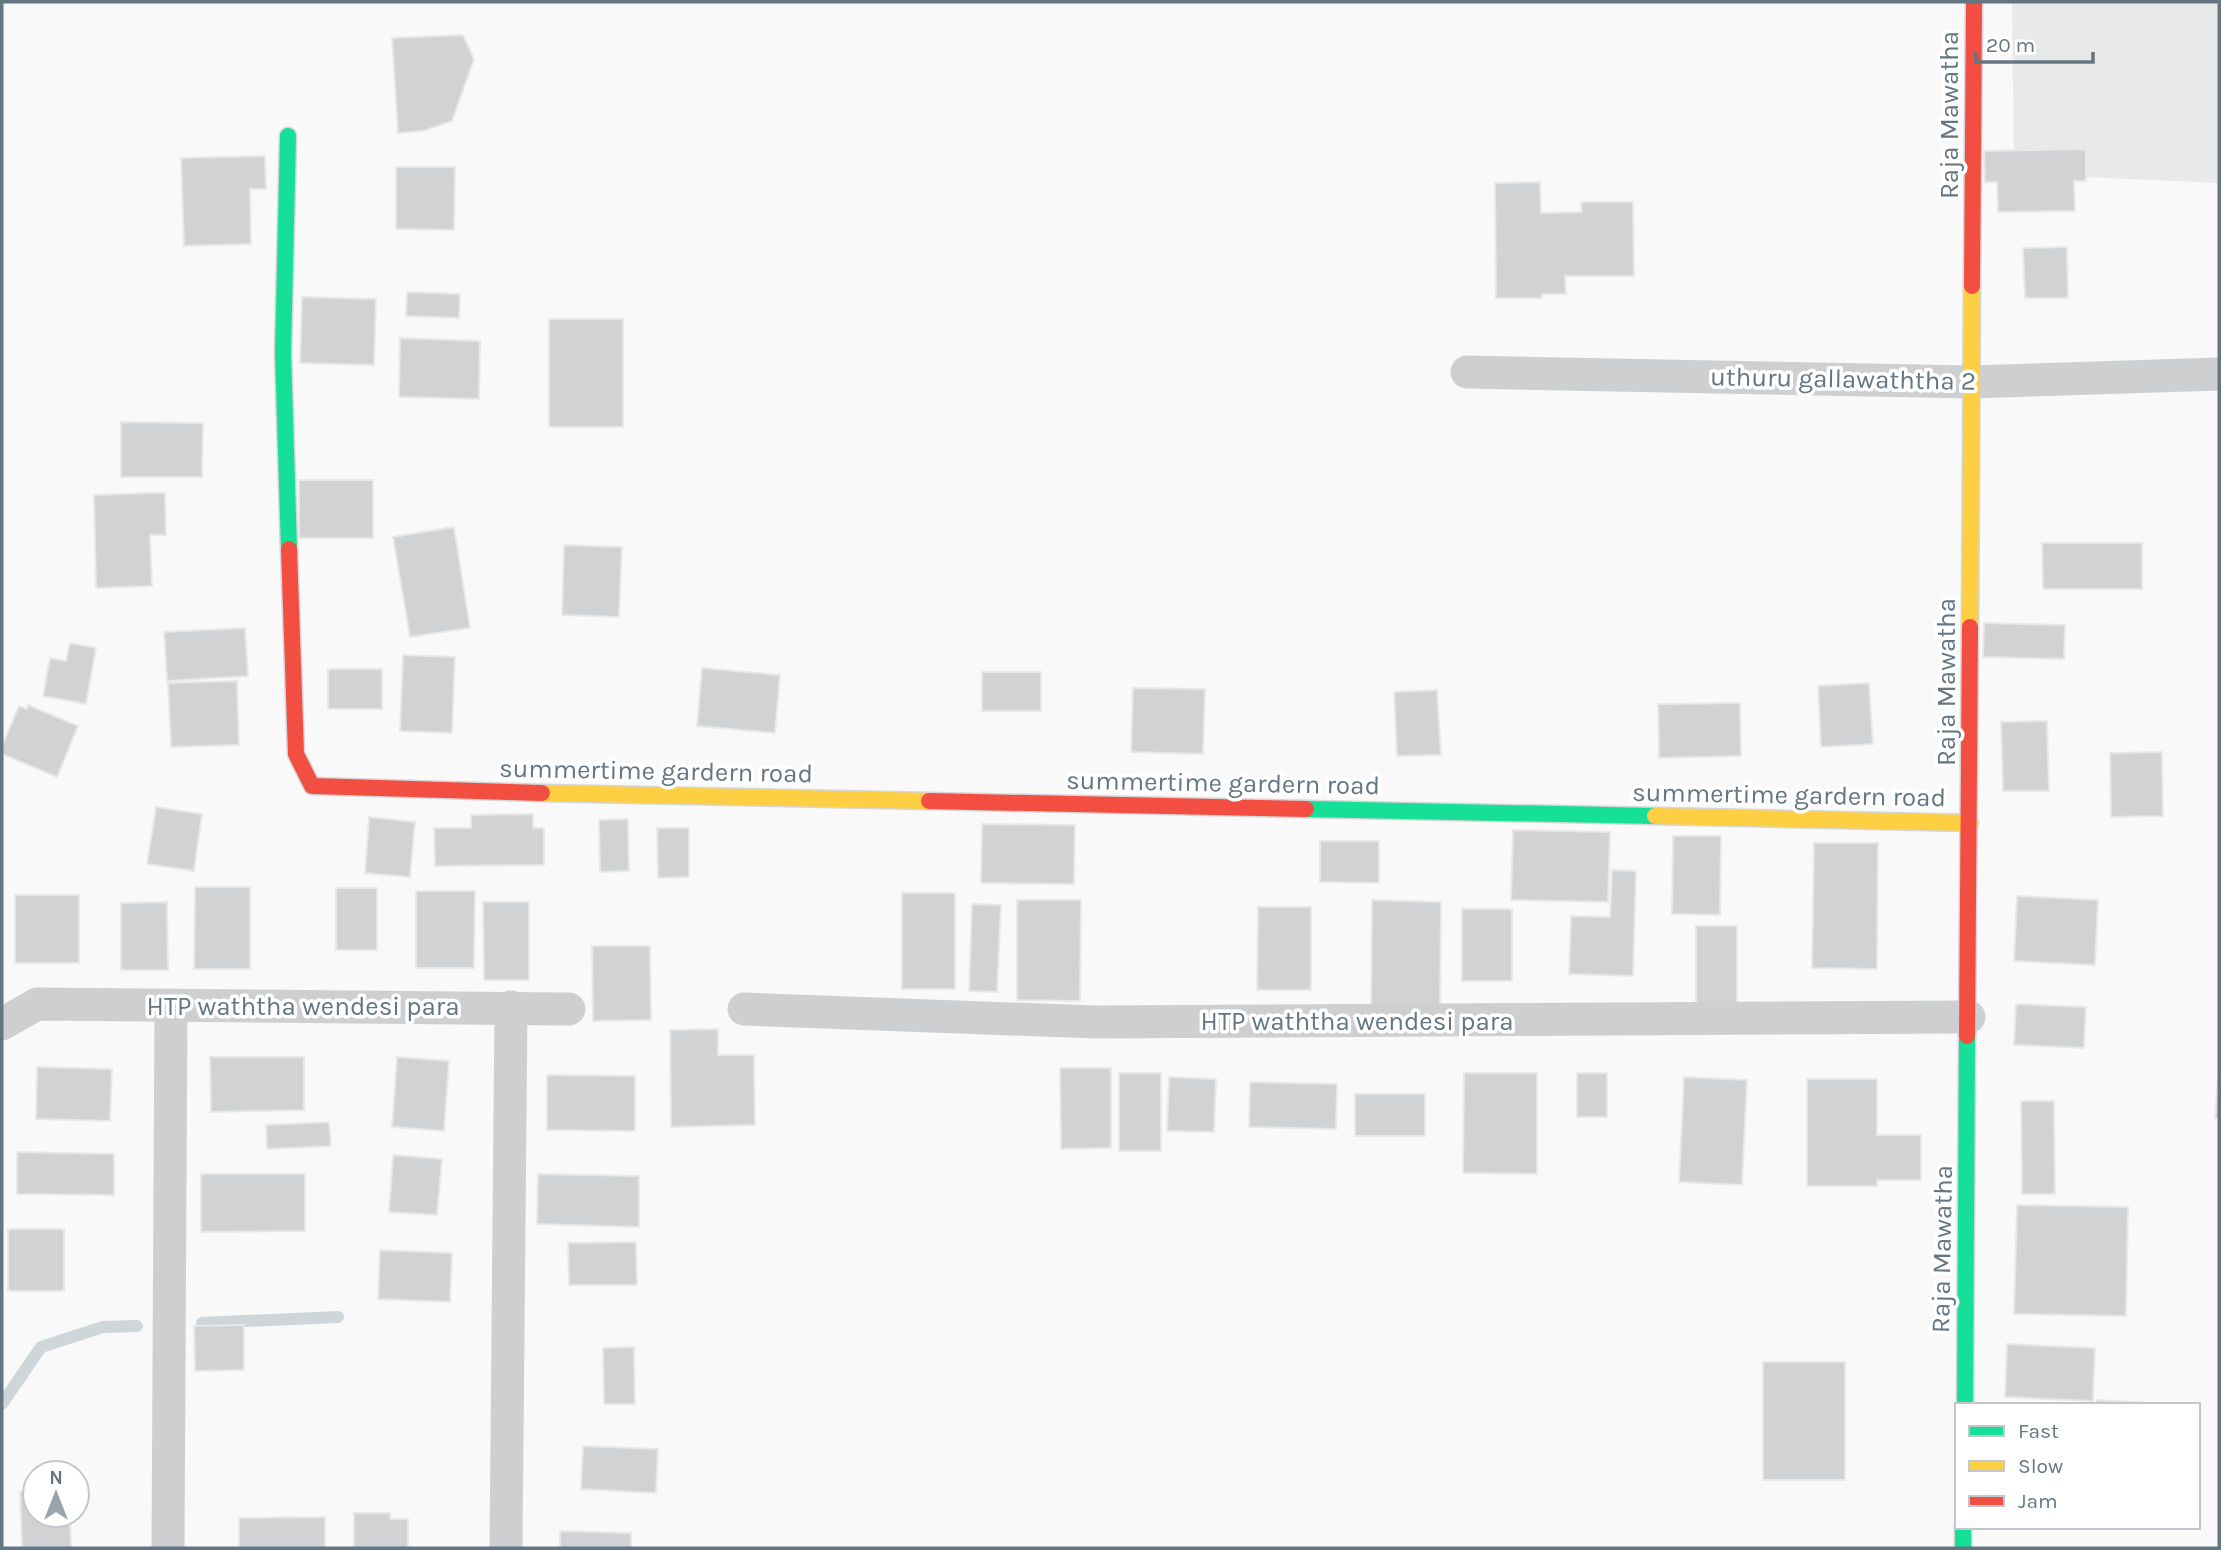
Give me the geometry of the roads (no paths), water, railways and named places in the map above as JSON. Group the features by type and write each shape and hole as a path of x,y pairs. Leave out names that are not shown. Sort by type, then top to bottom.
{"street":[{"name":"Raja Mawatha","path":"1965,1403 1974,2"},
{"name":"summertime gardern road","path":"288,136 283,353 296,754 312,786 474,792 1970,823"},
{"name":"uthuru gallawaththa 2","path":"1467,372 1972,382 2219,374"},
{"name":"HTP waththa wendesi para","path":"2,1024 37,1004 569,1009"},
{"path":"168,1548 171,1006"},
{"path":"506,1548 511,1007"},
{"name":"HTP waththa wendesi para","path":"744,1009 1095,1022 1969,1017"},
{"path":"1963,1529 1963,1548"}],"waterway":[{"path":"202,1323 338,1317"},
{"path":"2,1404 41,1347 103,1327 137,1326"}]}
